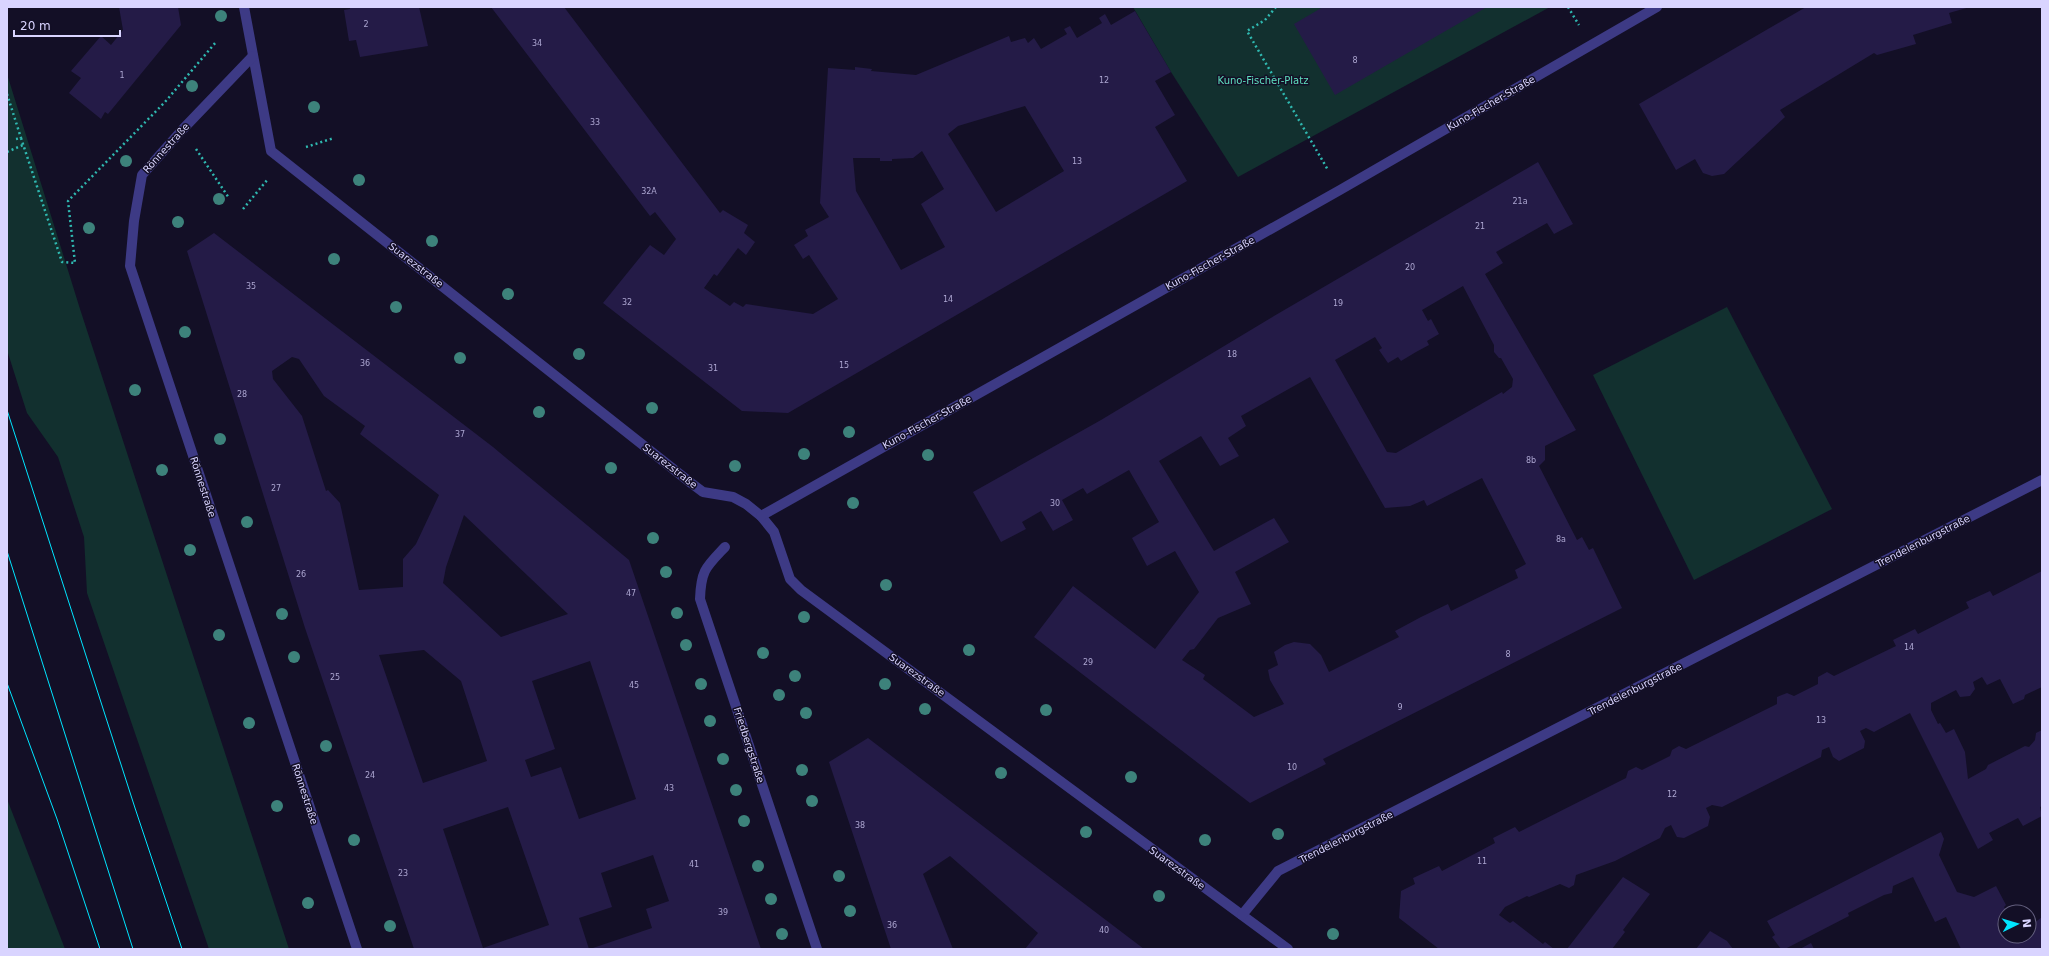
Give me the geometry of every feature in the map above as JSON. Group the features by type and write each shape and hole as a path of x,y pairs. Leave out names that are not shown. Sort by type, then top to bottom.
{"street":[{"name":"Suarezstraße","path":"244,7 271,151 703,492 733,496 746,504 760,516 774,532 790,579 801,590 1288,949"},
{"name":"Kuno-Fischer-Straße","path":"760,516 1340,190 1657,7"},
{"name":"Rönnestraße","path":"253,56 182,129 142,175 134,221 130,266 357,949"},
{"name":"Trendelenburgstraße","path":"1242,915 1278,871 2042,480"},
{"name":"Friedbergstraße","path":"725,547 706,567 700,580 700,599 817,949"}],"path":[{"path":"1276,7 1265,20 1247,31 1340,190"},
{"path":"7,94 20,138 62,262 75,262 68,201 165,102 216,42"},
{"path":"16,139 20,138"},
{"path":"7,152 23,145"}],"green space":[{"name":"Kuno-Fischer-Platz","path":"1133,7 1550,7 1238,177 1171,72"},
{"path":"7,74 80,309 289,949 209,949 87,593 84,537 58,457 27,413 7,350"},
{"path":"1727,307 1832,509 1694,580 1593,375"},
{"path":"7,799 65,949 7,949"}],"building":[{"path":"119,7 178,7 181,25 108,114 105,112 101,119 69,93 81,78 71,71 101,36 111,45 123,30"},
{"path":"350,7 419,7 428,46 360,57 356,40 349,41 344,10 350,9"},
{"path":"491,7 564,7 720,213 723,210 748,225 744,233 755,242 746,255 738,248 717,276 714,274 704,288 730,306 734,302 743,307 746,304 813,314 838,299 809,255 803,259 794,245 808,236 805,230 829,217 820,203 828,68 855,70 855,67 872,69 871,71 916,75 1009,36 1011,42 1025,38 1028,43 1034,38 1041,49 1067,34 1064,29 1070,26 1077,38 1102,23 1099,18 1105,14 1111,25 1135,11 1171,72 1155,81 1175,115 1155,127 1187,181 788,413 742,411 603,303 650,245 664,255 676,239 655,212 650,216","holes":["1025,106 1064,171 996,212 948,134 958,126","922,151 944,189 921,204 945,247 901,270 856,191 853,158 880,158 880,161 892,161 892,159 913,158"]},
{"path":"1323,7 1487,7 1335,95 1294,24"},
{"path":"1806,7 1970,7 1949,13 1952,23 1913,35 1916,44 1877,55 1874,53 1780,110 1785,117 1724,174 1712,176 1703,173 1695,159 1676,170 1639,104"},
{"path":"1538,162 1573,224 1554,234 1547,223 1496,252 1503,263 1485,274 1576,430 1545,446 1545,460 1539,466 1577,540 1582,537 1589,550 1593,548 1622,608 1323,759 1326,764 1250,803 1034,637 1073,586 1155,649 1199,592 1175,551 1147,566 1132,538 1159,522 1129,470 1087,494 1083,488 1062,500 1073,520 1053,531 1041,511 1022,522 1026,529 1001,542 973,492 1101,420 1274,316","holes":["1463,286 1494,345 1494,352 1499,358 1501,358 1513,379 1512,387 1503,394 1502,392 1396,453 1387,452 1335,360 1375,337 1382,348 1379,350 1388,363 1398,357 1401,361 1429,345 1427,341 1439,334 1431,319 1428,321 1422,310","1310,377 1385,508 1410,506 1424,500 1427,506 1482,478 1526,564 1515,570 1518,578 1451,611 1448,604 1421,617 1395,631 1399,637 1329,672 1321,655 1310,644 1294,642 1285,645 1274,652 1278,665 1268,670 1270,680 1284,704 1254,717 1203,679 1205,675 1182,660 1190,650 1194,649 1218,618 1251,604 1235,572 1289,542 1274,518 1214,551 1159,461 1201,436 1220,466 1239,456 1228,438 1246,426 1241,416"]},
{"path":"214,233 493,447 629,560 761,949 590,949 652,928 646,909 669,901 653,855 601,873 612,907 579,918 589,949 414,949 305,628 187,251","holes":["292,357 299,359 324,396 365,426 360,434 439,495 416,544 403,559 403,587 359,590 340,503 328,490 326,491 302,416 273,379 272,371","464,515 568,614 501,637 443,583 446,567","424,650 461,681 487,761 423,783 379,655","590,661 636,799 579,819 561,767 531,777 525,760 555,749 532,681","508,807 549,925 483,948 443,829"]},
{"path":"2042,571 2042,687 2025,695 2024,699 2013,704 2000,679 1987,685 1982,677 1973,682 1975,689 1970,696 1960,697 1956,690 1931,703 1931,710 1938,724 1940,723 1946,733 1954,729 1965,752 1968,779 1986,769 1988,765 2025,746 2029,747 2035,740 2036,733 2042,730 2042,806 2040,807 2042,816 2023,826 2018,818 1989,833 1993,840 1978,849 1910,713 1874,732 1866,728 1860,731 1865,741 1864,748 1839,761 1833,757 1829,747 1822,750 1821,757 1722,807 1712,805 1706,808 1710,817 1708,826 1684,838 1677,837 1671,825 1665,828 1660,838 1615,861 1576,875 1574,885 1569,888 1560,884 1529,897 1527,896 1505,907 1499,915 1510,923 1513,921 1543,944 1545,942 1554,949 1439,949 1399,918 1401,891 1415,884 1413,878 1439,866 1442,871 1495,843 1493,838 1515,827 1519,832 1626,778 1628,771 1636,767 1642,770 1670,756 1672,750 1679,746 1686,749 1777,704 1777,697 1787,693 1794,696 1818,684 1818,677 1827,672 1834,676 1896,646 1893,640 1915,629 1918,634 1969,608 1966,602 1990,591 1993,596"},
{"path":"868,738 1144,949 1025,949 1038,933 950,856 923,874 953,949 891,949 829,762"},
{"path":"1941,832 1944,839 1939,855 1957,892 1974,897 1996,886 2005,904 1997,904 1997,944 2037,944 2037,921 2042,917 2042,949 1961,949 1946,917 1935,922 1913,877 1893,886 1892,893 1884,895 1848,913 1849,916 1785,949 1781,949 1772,937 1775,935 1767,921"},
{"path":"1623,877 1650,894 1623,930 1625,932 1612,949 1567,949"},
{"path":"1710,931 1727,941 1733,949 1696,949"},
{"path":"1811,943 1814,949 1800,949"}],"tram line":[{"path":"7,410 182,949"},
{"path":"7,551 133,949"},
{"path":"7,683 57,819 100,949"}]}
